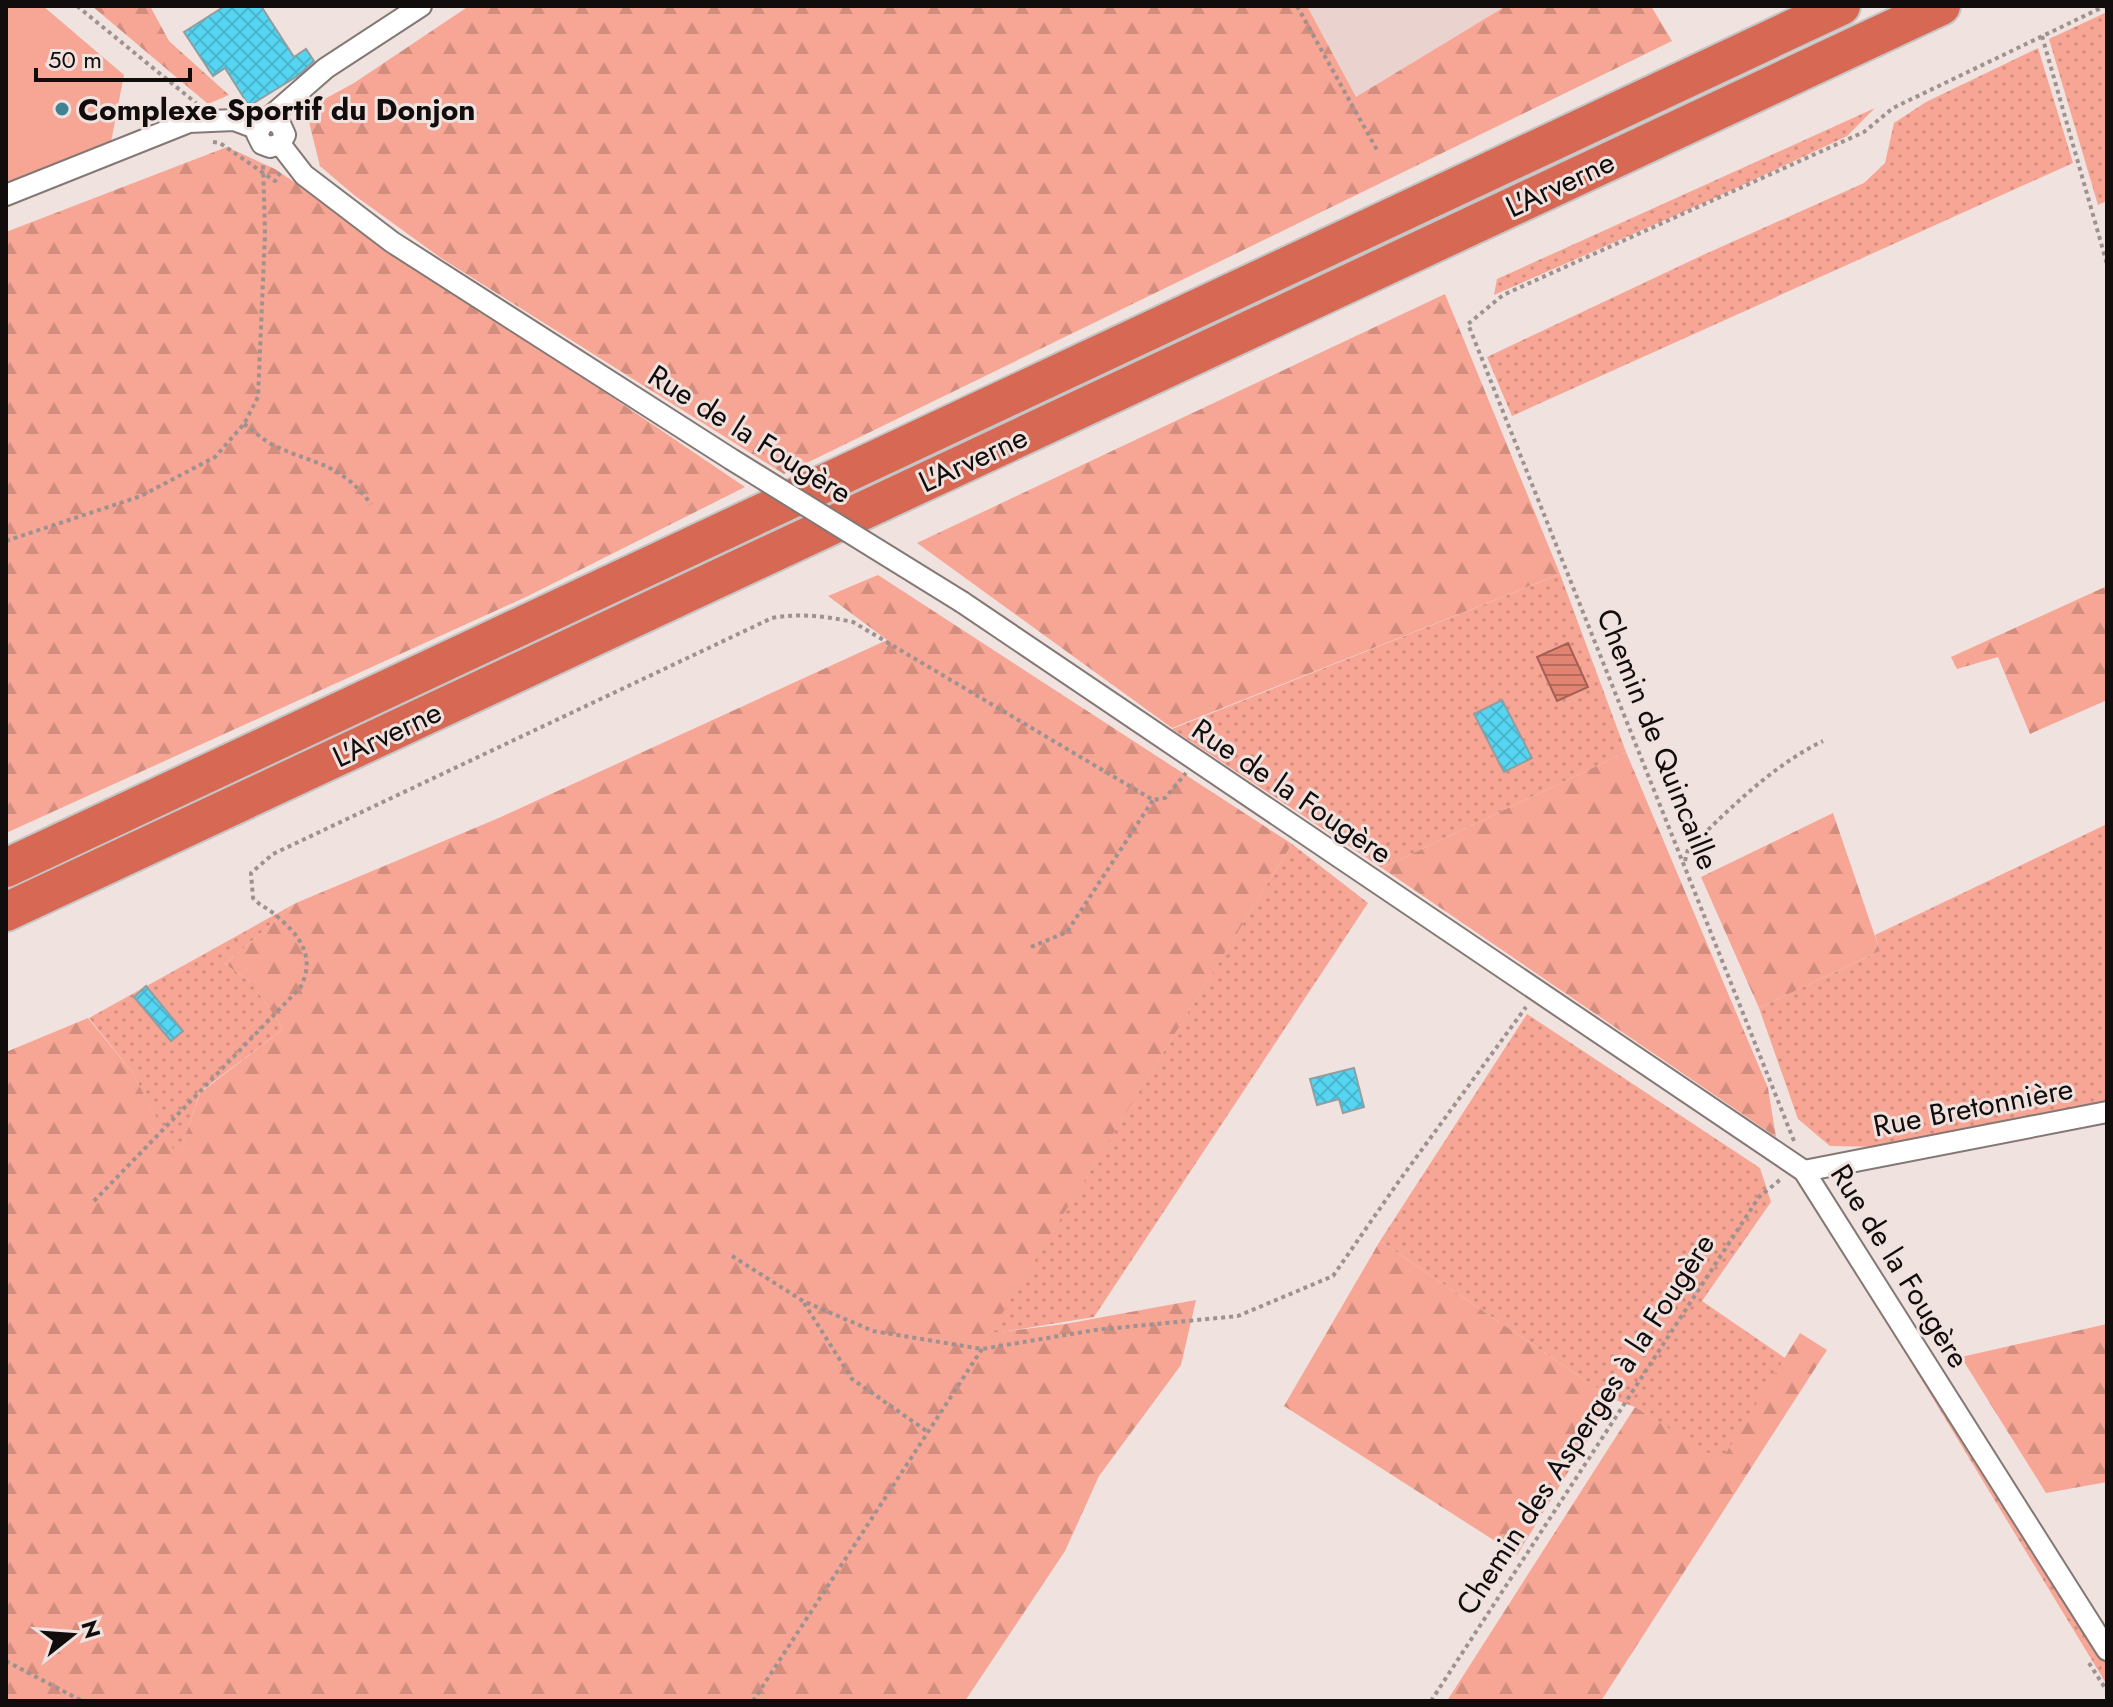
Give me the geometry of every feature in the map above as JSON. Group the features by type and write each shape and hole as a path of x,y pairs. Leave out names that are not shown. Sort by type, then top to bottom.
{"highway":[{"name":"L'Arverne","path":"6,868 1841,6"},
{"name":"L'Arverne","path":"6,912 1941,6"}],"street":[{"path":"6,195 189,122 234,120 266,135 326,68 421,6"},
{"name":"Rue de la Fougère","path":"266,135 304,175 392,242 731,459 962,602 1536,992 1798,1178 2107,1650"},
{"name":"Rue Bretonnière","path":"1798,1178 2107,1112"}],"path":[{"path":"77,6 219,122"},
{"path":"1297,6 1377,150"},
{"path":"2105,6 2042,36 2107,264"},
{"name":"Chemin de Quincaille","path":"1798,1178 1783,1110 1468,324 1503,295 1864,132 1893,108 2042,36"},
{"path":"6,541 141,496 215,457 244,424 258,397 266,135"},
{"path":"207,140 220,143 275,181"},
{"path":"244,424 274,445 324,463 352,482 371,504"},
{"path":"94,1201 300,988 308,974 303,946 292,931 253,898 251,873 273,854 772,618 821,615 853,622 1153,800 1165,798 1195,761"},
{"path":"1684,863 1688,849 1755,786 1799,753 1823,741"},
{"path":"1031,947 1067,932 1153,800"},
{"path":"732,1256 803,1301 873,1331 982,1349 1095,1330 1238,1316 1333,1276 1536,992"},
{"name":"Rue de la Fougère","path":"1776,1168 1784,1177 1798,1178"},
{"name":"Chemin des Asperges à la Fougère","path":"1431,1701 1759,1197 1784,1177"},
{"path":"803,1301 852,1379 928,1432"},
{"path":"753,1701 982,1349"},
{"path":"2082,1651 2107,1691"},
{"path":"6,1661 82,1701"}],"shaded area":[{"path":"1307,6 1506,6 1356,98"},
{"path":"1568,643 1588,687 1557,701 1537,657"}],"green space":[{"name":"Complexe Sportif du Donjon","path":"6,6 43,6 124,75 111,142 6,184"},
{"path":"92,6 150,6 169,41 229,95 208,104"},
{"path":"469,6 1307,6 1356,97 1506,6 1651,6 1672,41 784,474 441,258 354,195 320,166 309,122 321,101 354,83"},
{"path":"2107,12 2107,201 2098,205 2049,39"},
{"path":"2038,48 2073,163 1512,416 1487,357 1864,183 1885,163 1894,123 1926,102"},
{"path":"1875,108 1847,136 1494,295 1497,279"},
{"path":"227,147 275,169 745,487 526,597 6,833 6,232"},
{"path":"1445,294 1560,574 1172,728 917,543"},
{"path":"1560,574 1626,752 1382,868 1172,729"},
{"path":"878,575 1292,844 990,1333 1065,1324 1196,1300 1181,1365 1099,1476 1065,1551 965,1701 6,1701 6,1052 88,1018 132,1072 178,1158 200,1093 283,1029 252,983 225,964 296,903 501,817 887,640 828,596"},
{"path":"2107,586 2107,700 2030,734 1998,657 1957,669 1951,657"},
{"path":"1626,752 1768,1088 1776,1137 1382,868"},
{"path":"1833,813 1880,951 1759,1008 1701,877"},
{"path":"2107,824 2107,1103 1888,1147 1830,1146 1798,1119 1759,1008 1880,951 1875,935"},
{"path":"1292,844 1368,903 1094,1317 989,1334"},
{"path":"296,903 225,964 252,983 283,1029 200,1092 178,1159 132,1072 89,1018"},
{"path":"1527,1014 1760,1168 1771,1202 1702,1301 1785,1358 1721,1462 1635,1407 1613,1399 1380,1241"},
{"path":"1825,1221 2107,1665 2107,1685"},
{"path":"1380,1241 1613,1399 1517,1555 1284,1406"},
{"path":"2107,1324 2107,1482 2046,1493 1961,1357"},
{"path":"1800,1333 1827,1350 1601,1701 1447,1701 1635,1407 1721,1461"}],"building":[{"path":"225,6 261,6 294,57 306,49 314,61 299,75 249,106 225,68 213,76 184,32"},
{"path":"1502,700 1532,758 1504,772 1474,714"},
{"path":"146,986 183,1031 171,1041 134,997"},
{"path":"1354,1068 1364,1107 1343,1113 1339,1099 1317,1105 1310,1079"}],"place":[{"name":"Complexe Sportif du Donjon","path":"62,109"}]}
